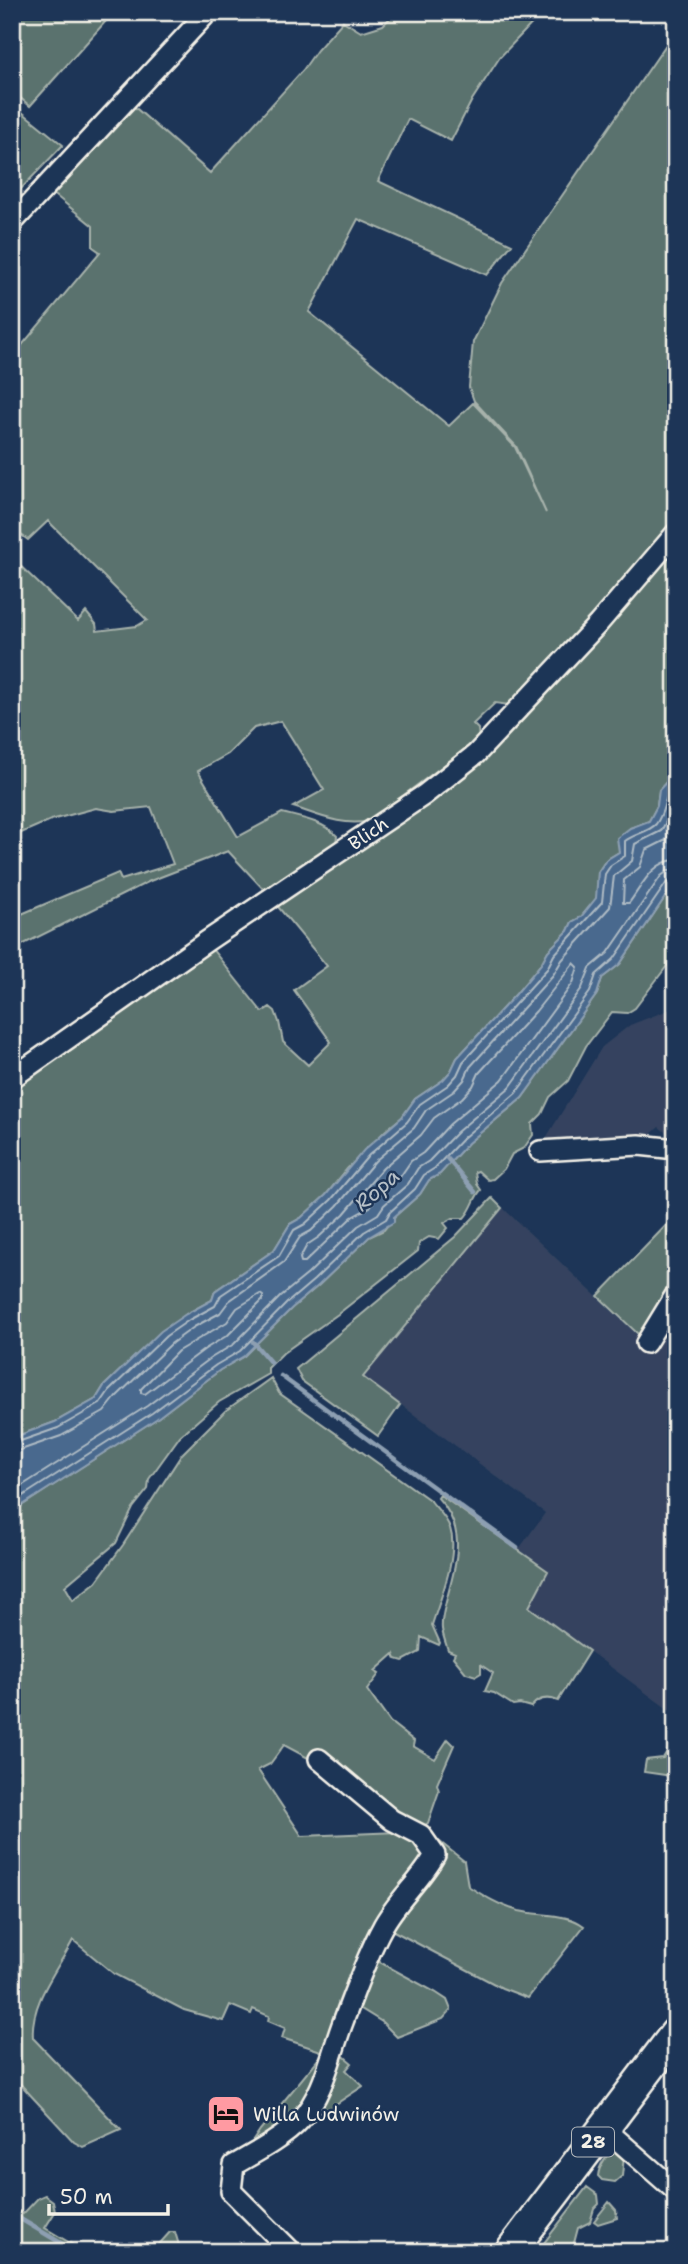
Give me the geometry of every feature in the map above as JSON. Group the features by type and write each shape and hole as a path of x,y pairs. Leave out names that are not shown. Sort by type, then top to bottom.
{"main road":[{"name":"28","path":"510,2252 676,2032"}],"street":[{"path":"12,223 208,12"},
{"name":"Blich","path":"12,1078 207,941 424,795 477,754 598,624 676,533"},
{"path":"540,1152 639,1145 676,1149"},
{"path":"646,1343 676,1294"},
{"path":"292,2252 231,2191 234,2165 299,2122 316,2099 342,2024 382,1928 407,1893 424,1875 435,1855 422,1835 392,1819 319,1759"},
{"path":"604,2128 676,2191"}],"shaded area":[{"path":"676,1007 676,1141 659,1127 650,1135 560,1142 546,1138 602,1047 630,1025"},
{"path":"503,1208 649,1346 656,1345 676,1309 676,1715 529,1607 548,1571 519,1549 545,1513 364,1377"}],"green space":[{"path":"12,12 114,12 30,106 12,91"},
{"path":"396,12 494,12 495,18 509,20 520,12 543,12 500,57 472,100 451,141 408,119 378,181 512,244 487,275 358,219 309,312 449,426 473,403 515,447 546,513 516,446 474,401 469,387 473,342 502,283 676,30 676,517 635,568 509,705 495,703 473,724 478,729 479,739 369,821 340,821 293,807 324,790 281,721 254,728 228,754 198,771 238,837 282,813 318,823 337,836 336,843 266,892 228,851 150,881 12,950 12,918 118,873 121,880 173,864 151,807 114,811 96,808 51,820 12,837 12,558 78,621 86,612 96,624 97,631 137,626 147,620 48,521 28,540 12,528 12,357 100,252 93,247 93,226 51,192 130,103 210,173 303,70 343,21 361,32 383,25"},
{"path":"12,104 63,145 18,192 12,187"},
{"path":"676,540 676,766 671,777 659,790 657,806 649,821 630,828 619,852 606,860 598,872 597,898 581,917 572,922 568,931 548,951 541,964 516,994 457,1058 443,1080 415,1099 402,1117 347,1169 326,1195 301,1218 290,1224 274,1250 215,1291 212,1300 186,1314 144,1348 104,1386 96,1399 55,1422 12,1438 12,1080 208,944 262,1012 270,1007 275,1011 283,1042 308,1065 331,1042 294,990 327,966 274,902 450,779"},
{"path":"676,881 676,954 635,1008 627,1013 612,1012 586,1046 568,1081 550,1097 542,1114 532,1124 533,1135 524,1148 512,1154 504,1169 493,1179 488,1180 478,1171 475,1172 481,1190 467,1215 444,1223 448,1228 439,1239 429,1237 419,1243 418,1251 283,1353 268,1368 268,1374 219,1402 180,1436 149,1479 148,1489 133,1508 116,1543 65,1586 73,1600 96,1582 182,1454 225,1411 271,1378 279,1393 431,1501 447,1521 452,1539 447,1577 432,1625 439,1645 421,1637 420,1652 403,1661 396,1659 394,1654 375,1671 379,1674 367,1690 390,1722 414,1741 413,1746 435,1759 448,1739 454,1745 437,1784 439,1791 428,1823 420,1829 413,1827 320,1752 314,1751 308,1758 284,1745 270,1764 258,1770 302,1836 398,1832 426,1850 298,2116 243,2156 260,2130 324,2052 282,2038 285,2028 268,2021 269,2016 253,2009 251,2014 230,2005 223,2021 184,2010 114,1974 73,1940 40,1999 33,2025 33,2038 121,2130 83,2147 74,2142 12,2075 12,1512 156,1419 220,1370 244,1356 369,1237 384,1230 394,1217 420,1194 429,1180 440,1174 468,1143 522,1098 597,994 602,978 620,964"},
{"path":"492,1198 502,1208 363,1377 400,1405 378,1436 302,1381 296,1369 455,1237"},
{"path":"676,1215 676,1273 639,1335 598,1296"},
{"path":"440,1495 548,1571 529,1607 589,1651 558,1701 543,1699 531,1707 513,1705 494,1693 485,1691 493,1673 481,1665 481,1673 476,1676 466,1673 453,1657 455,1653 448,1650 442,1622 457,1547 453,1522 438,1498"},
{"path":"676,1737 676,1779 644,1772 646,1760 663,1758"},
{"path":"440,1842 464,1861 468,1886 480,1893 512,1909 562,1917 584,1926 528,1998 502,1988 386,1927"},
{"path":"376,1960 447,2000 451,2010 443,2019 397,2037 382,2022 358,2007"},
{"path":"340,2053 352,2063 346,2070 363,2086 307,2123"},
{"path":"616,2148 624,2156 622,2176 615,2182 602,2180 598,2176 600,2168"},
{"path":"587,2187 598,2195 599,2204 594,2209 590,2222 578,2228 573,2247 559,2252 537,2252"},
{"path":"45,2195 53,2201 55,2212 45,2228 85,2252 12,2252 12,2206 23,2214 38,2198"},
{"path":"609,2202 616,2210 617,2218 598,2224 594,2221"},
{"path":"170,2232 175,2232 181,2252 152,2252"}],"water":[{"name":"Ropa","path":"676,766 676,881 620,964 602,978 597,994 522,1098 468,1143 440,1174 429,1180 420,1194 394,1217 394,1222 369,1237 244,1356 220,1370 156,1419 12,1512 12,1438 55,1422 96,1399 104,1386 161,1331 212,1300 215,1291 274,1250 290,1224 301,1218 326,1195 364,1150 402,1117 415,1099 443,1080 457,1058 516,994 541,964 548,951 568,931 572,922 581,917 596,898 598,872 606,860 619,852 617,838 630,828 649,821 657,806 659,790 671,777"}],"waterway":[{"path":"447,1158 475,1192"},
{"path":"253,1342 271,1363"},
{"path":"281,1376 517,1548"},
{"path":"12,2214 76,2252"}],"place":[{"name":"Willa Ludwinów","path":"226,2114"}]}
